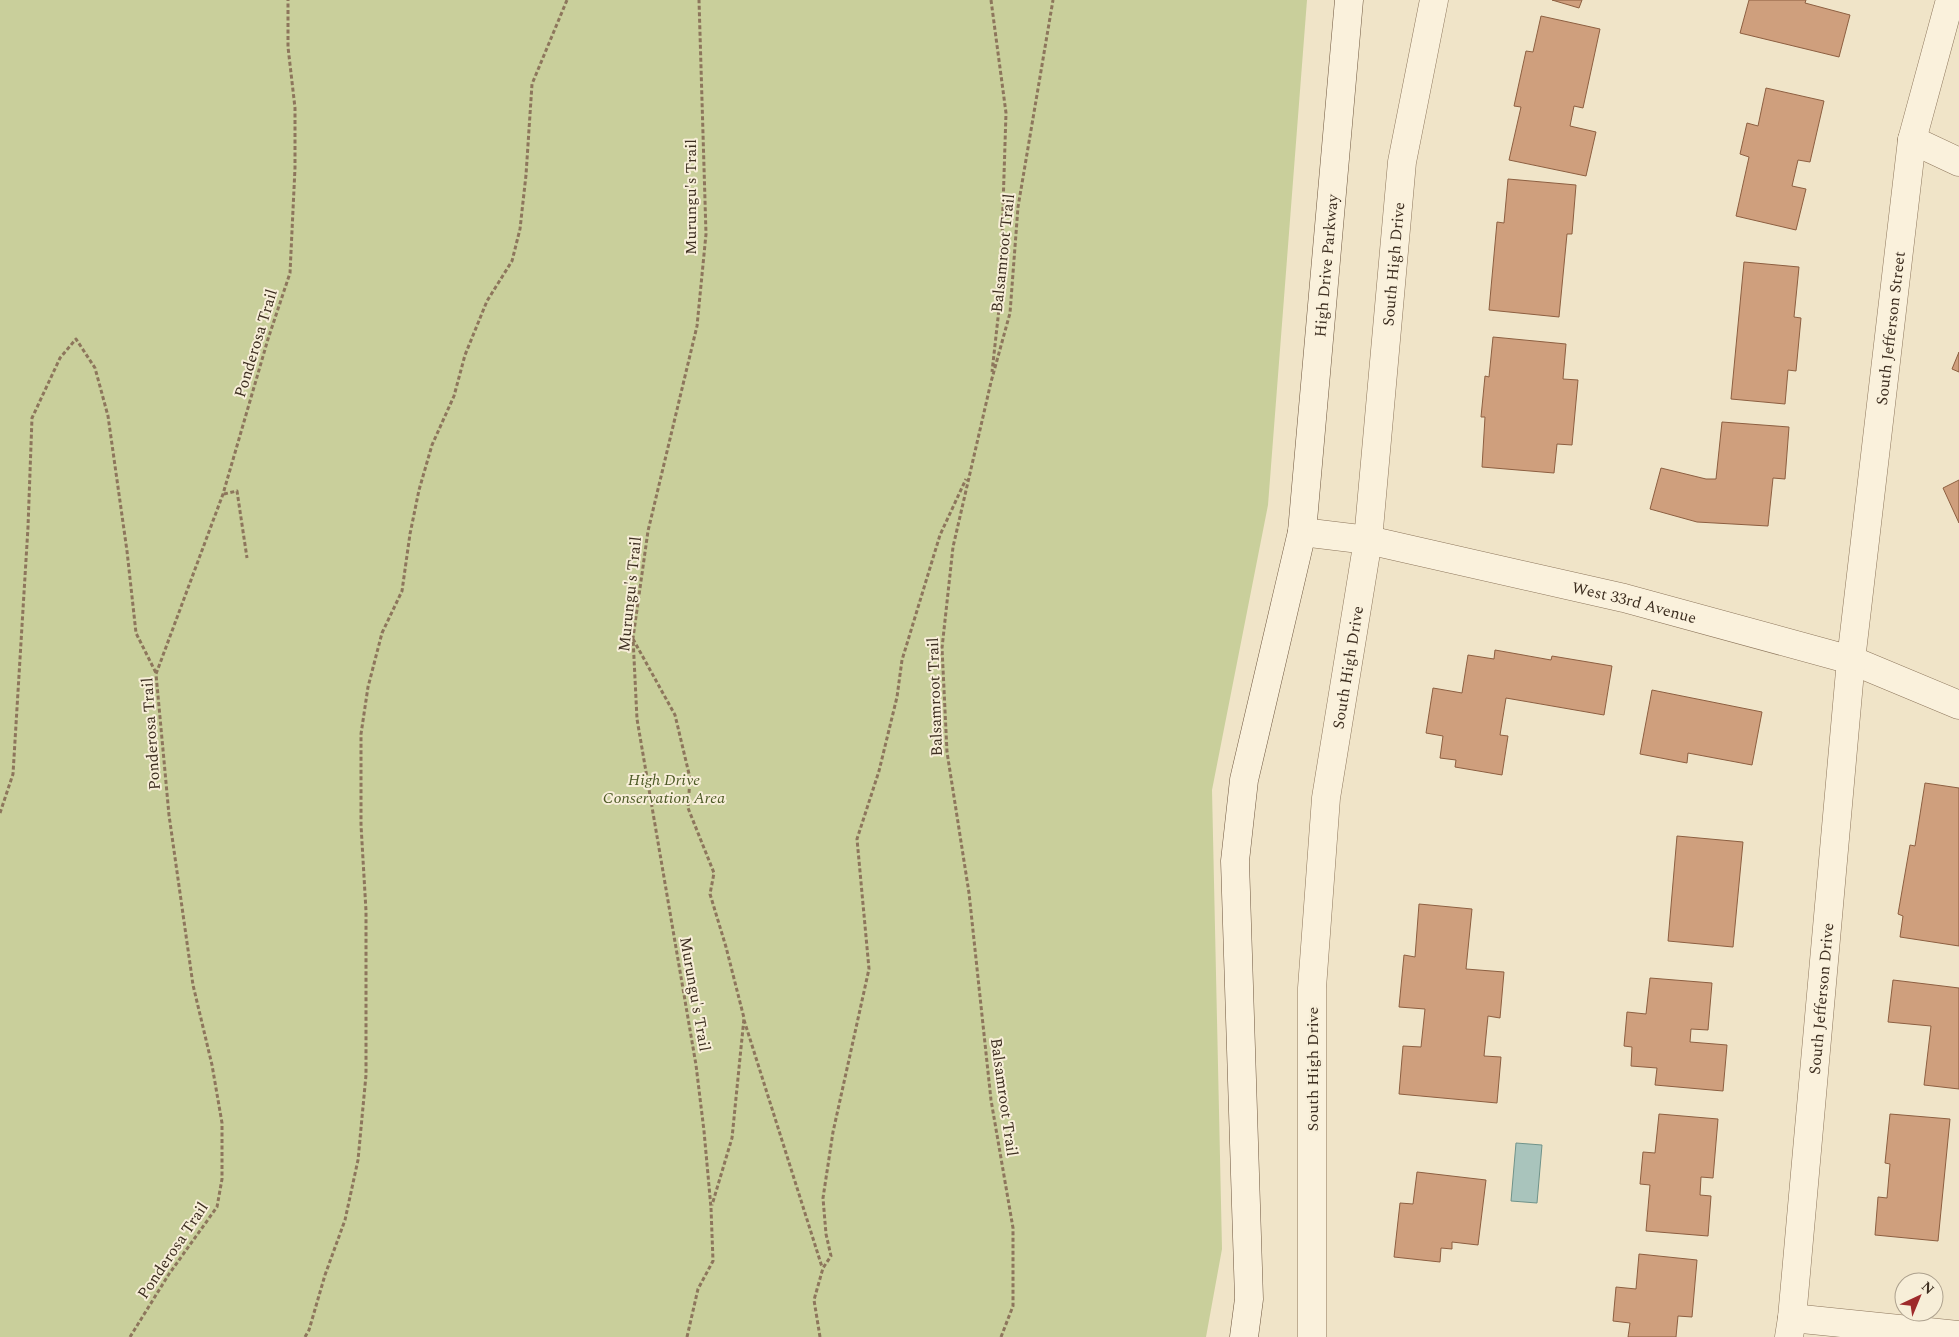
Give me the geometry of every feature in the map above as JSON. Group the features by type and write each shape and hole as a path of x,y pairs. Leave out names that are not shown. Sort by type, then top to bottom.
{"street":[{"name":"High Drive Parkway","path":"1302,532 1349,0"},
{"name":"South High Drive","path":"1312,1337 1313,979 1326,798 1368,540 1402,162 1434,0"},
{"name":"South Jefferson Street","path":"1850,660 1912,140 1950,0"},
{"path":"1912,140 1959,162"},
{"name":"West 33rd Avenue","path":"1302,532 1368,540 1624,598 1850,660 1959,705"},
{"path":"1244,1337 1249,1299 1235,861 1244,780 1302,532"},
{"name":"South Jefferson Drive","path":"1791,1328 1850,660"},
{"path":"1791,1328 1959,1335"}],"path":[{"name":"Ponderosa Trail","path":"130,1337 169,1274 217,1207 222,1179 222,1123 212,1065 192,976 169,815 156,674 223,494 268,339 290,273 296,108 288,47 288,0"},
{"path":"305,1337 309,1330 325,1274 345,1220 358,1160 366,1075 366,911 361,825 361,734 368,687 382,633 402,592 410,534 419,490 432,445 454,396 465,356 487,302 512,261 520,229 526,175 532,84 567,0"},
{"name":"Murungu's Trail","path":"687,1337 698,1289 713,1261 711,1208 696,1066 637,719 633,638 648,531 697,326 706,234 699,0"},
{"path":"991,0 1006,113 1000,300 991,382"},
{"name":"Balsamroot Trail","path":"1001,1337 1013,1306 1013,1228 990,1100 969,893 947,752 942,648 953,547 991,382 1010,313 1018,207 1053,0"},
{"path":"0,813 13,774 20,633 28,527 32,418 60,358 76,339 95,368 108,416 127,551 136,633 156,674"},
{"path":"820,1337 814,1300 823,1268 831,1256 826,1234 823,1198 833,1132 869,969 857,839 879,771 897,697 902,660 940,535 970,471"},
{"path":"223,494 237,491 247,558"},
{"path":"633,638 675,715 690,778 688,808 714,873 710,894 744,1018 823,1268"},
{"path":"711,1208 732,1138 744,1018"}],"green space":[{"name":"High Drive Conservation Area","path":"0,0 1307,0 1268,505 1212,790 1222,1249 1206,1337 0,1337"}],"water":[{"path":"1516,1143 1542,1145 1537,1203 1511,1201"}],"building":[{"path":"1552,0 1582,0 1579,8"},
{"path":"1749,0 1806,0 1805,3 1850,15 1839,57 1740,33"},
{"path":"1541,16 1600,29 1583,108 1574,106 1570,126 1596,132 1586,176 1509,160 1521,107 1514,106 1526,51 1533,52"},
{"path":"1766,88 1824,101 1810,162 1798,160 1792,186 1806,189 1796,230 1736,216 1749,157 1740,154 1747,123 1758,126"},
{"path":"1508,179 1576,185 1572,234 1567,234 1559,317 1489,310 1497,222 1504,223"},
{"path":"1744,262 1799,267 1794,317 1801,318 1796,371 1788,370 1785,404 1731,399"},
{"path":"1493,337 1566,344 1563,379 1578,380 1572,445 1557,444 1554,473 1482,467 1485,417 1481,417 1485,376 1489,377"},
{"path":"1959,352 1959,372 1952,369"},
{"path":"1722,422 1789,427 1785,479 1773,478 1768,526 1697,522 1650,509 1661,468 1706,479 1716,479"},
{"path":"1959,480 1959,523 1943,488"},
{"path":"1495,650 1551,660 1552,656 1612,666 1604,715 1506,698 1500,735 1508,736 1502,775 1455,767 1456,760 1440,758 1443,736 1426,733 1433,688 1462,693 1468,655 1494,659"},
{"path":"1652,690 1762,712 1752,765 1688,753 1687,763 1640,754"},
{"path":"1925,783 1959,788 1959,946 1900,937 1903,916 1898,914 1910,845 1915,846"},
{"path":"1677,836 1743,842 1733,947 1668,941"},
{"path":"1419,904 1472,909 1466,969 1504,972 1500,1018 1488,1016 1484,1056 1501,1057 1497,1103 1399,1094 1403,1046 1421,1047 1425,1009 1399,1007 1404,955 1415,957"},
{"path":"1650,978 1712,983 1708,1030 1691,1029 1690,1042 1727,1045 1723,1091 1655,1085 1657,1068 1631,1066 1632,1047 1624,1046 1627,1012 1646,1014"},
{"path":"1893,980 1959,988 1959,1089 1924,1085 1931,1026 1888,1022"},
{"path":"1659,1114 1718,1119 1713,1178 1701,1177 1700,1195 1711,1196 1708,1236 1646,1231 1650,1185 1640,1184 1643,1152 1655,1153"},
{"path":"1890,1114 1950,1119 1938,1241 1875,1235 1878,1197 1887,1198 1890,1164 1885,1163"},
{"path":"1417,1172 1486,1180 1478,1245 1452,1242 1452,1249 1441,1248 1440,1262 1394,1257 1400,1203 1413,1204"},
{"path":"1639,1254 1697,1260 1692,1317 1678,1316 1676,1337 1628,1337 1630,1323 1613,1321 1616,1287 1636,1289"}]}
